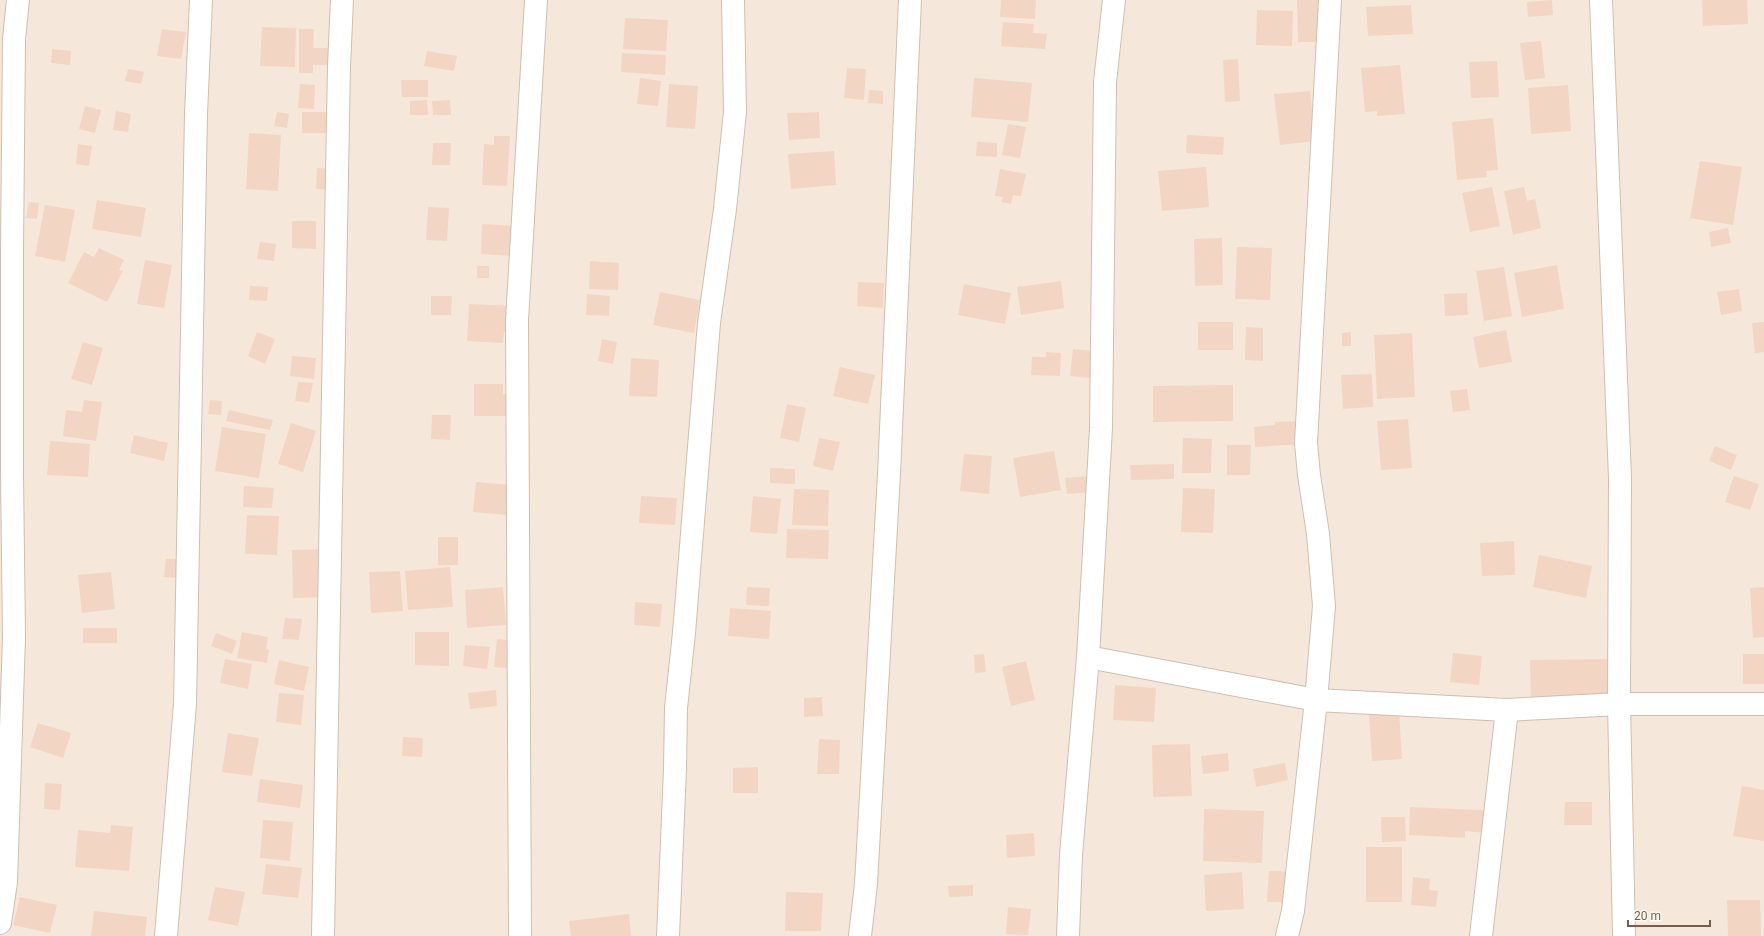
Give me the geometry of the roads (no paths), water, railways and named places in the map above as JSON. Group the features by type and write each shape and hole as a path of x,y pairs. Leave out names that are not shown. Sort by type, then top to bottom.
{"street":[{"path":"0,923 6,882 14,637 12,241 14,39 18,0"},
{"path":"166,936 185,704 196,114 201,0"},
{"path":"323,936 339,74 342,0"},
{"path":"520,936 517,320 536,0"},
{"path":"668,936 676,708 684,633 709,323 725,209 735,112 733,0"},
{"path":"860,936 866,876 889,474 910,0"},
{"path":"1068,936 1070,855 1088,657 1101,428 1105,82 1114,0"},
{"path":"1287,936 1293,910 1316,700 1324,606 1318,534 1309,475 1306,443 1330,0"},
{"path":"1601,0 1620,478 1619,704 1624,936"},
{"path":"1088,657 1316,700 1507,710 1619,704 1764,704"},
{"path":"1481,936 1507,710"}]}
